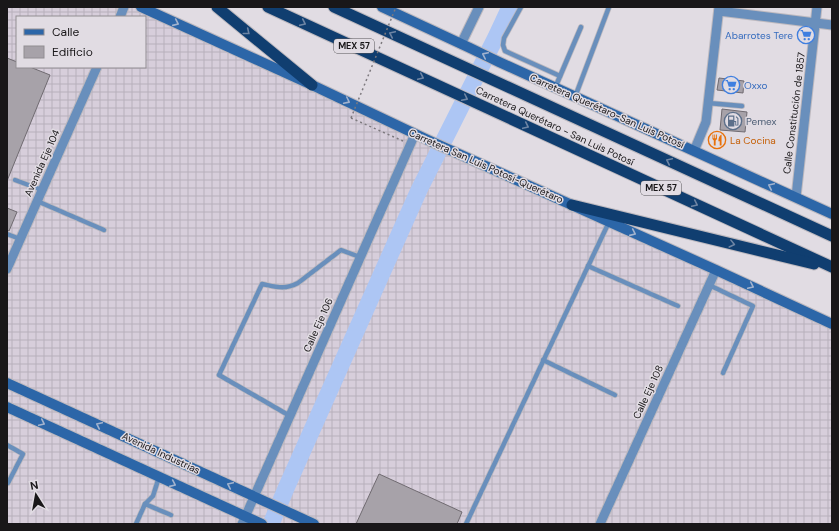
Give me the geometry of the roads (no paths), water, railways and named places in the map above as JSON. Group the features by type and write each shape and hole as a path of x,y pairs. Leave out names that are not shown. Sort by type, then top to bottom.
{"highway":[{"path":"217,7 312,85"},
{"name":"Carretera Querétaro - San Luis Potosí","path":"268,7 832,268"},
{"name":"Carretera Querétaro - San Luis Potosí","path":"334,7 832,236"},
{"path":"572,205 832,268"}],"main road":[{"name":"Carretera San Luis Potosí-Querétaro","path":"141,7 430,141 832,324"},
{"name":"Carretera Querétaro-San Luis Potosí","path":"389,8 499,62 832,214"},
{"name":"Avenida Industrias","path":"7,383 314,524"},
{"path":"7,407 159,477 244,520 259,523"}],"street":[{"path":"466,46 479,7"},
{"name":"Calle Constitución de 1857","path":"796,197 817,7"},
{"path":"694,151 706,122 719,9 832,25"},
{"name":"Avenida Eje 104","path":"7,269 98,68"},
{"name":"Calle Eje 106","path":"244,520 415,134"},
{"name":"Calle Eje 108","path":"600,524 716,270"}],"lane":[{"path":"521,7 504,38 503,45 506,51 560,76"},
{"path":"575,97 609,7"},
{"path":"555,88 581,27"},
{"path":"708,103 742,106"},
{"path":"15,180 42,190"},
{"path":"37,201 104,230"},
{"path":"466,524 609,222"},
{"path":"7,234 20,239"},
{"path":"290,416 219,375 262,284 284,288 292,286 342,250 360,257"},
{"path":"588,266 678,306"},
{"path":"710,285 753,306 723,373"},
{"path":"543,360 616,395"},
{"path":"7,445 23,454 8,483"},
{"path":"136,524 145,504 153,496 159,477"},
{"path":"145,504 171,515"}],"waterway":[{"path":"271,524 419,190 510,7"}],"place":[{"name":"Abarrotes Tere","path":"806,35"},
{"name":"Oxxo","path":"731,85"},
{"name":"Pemex","path":"733,121"},
{"name":"La Cocina","path":"717,140"}]}
